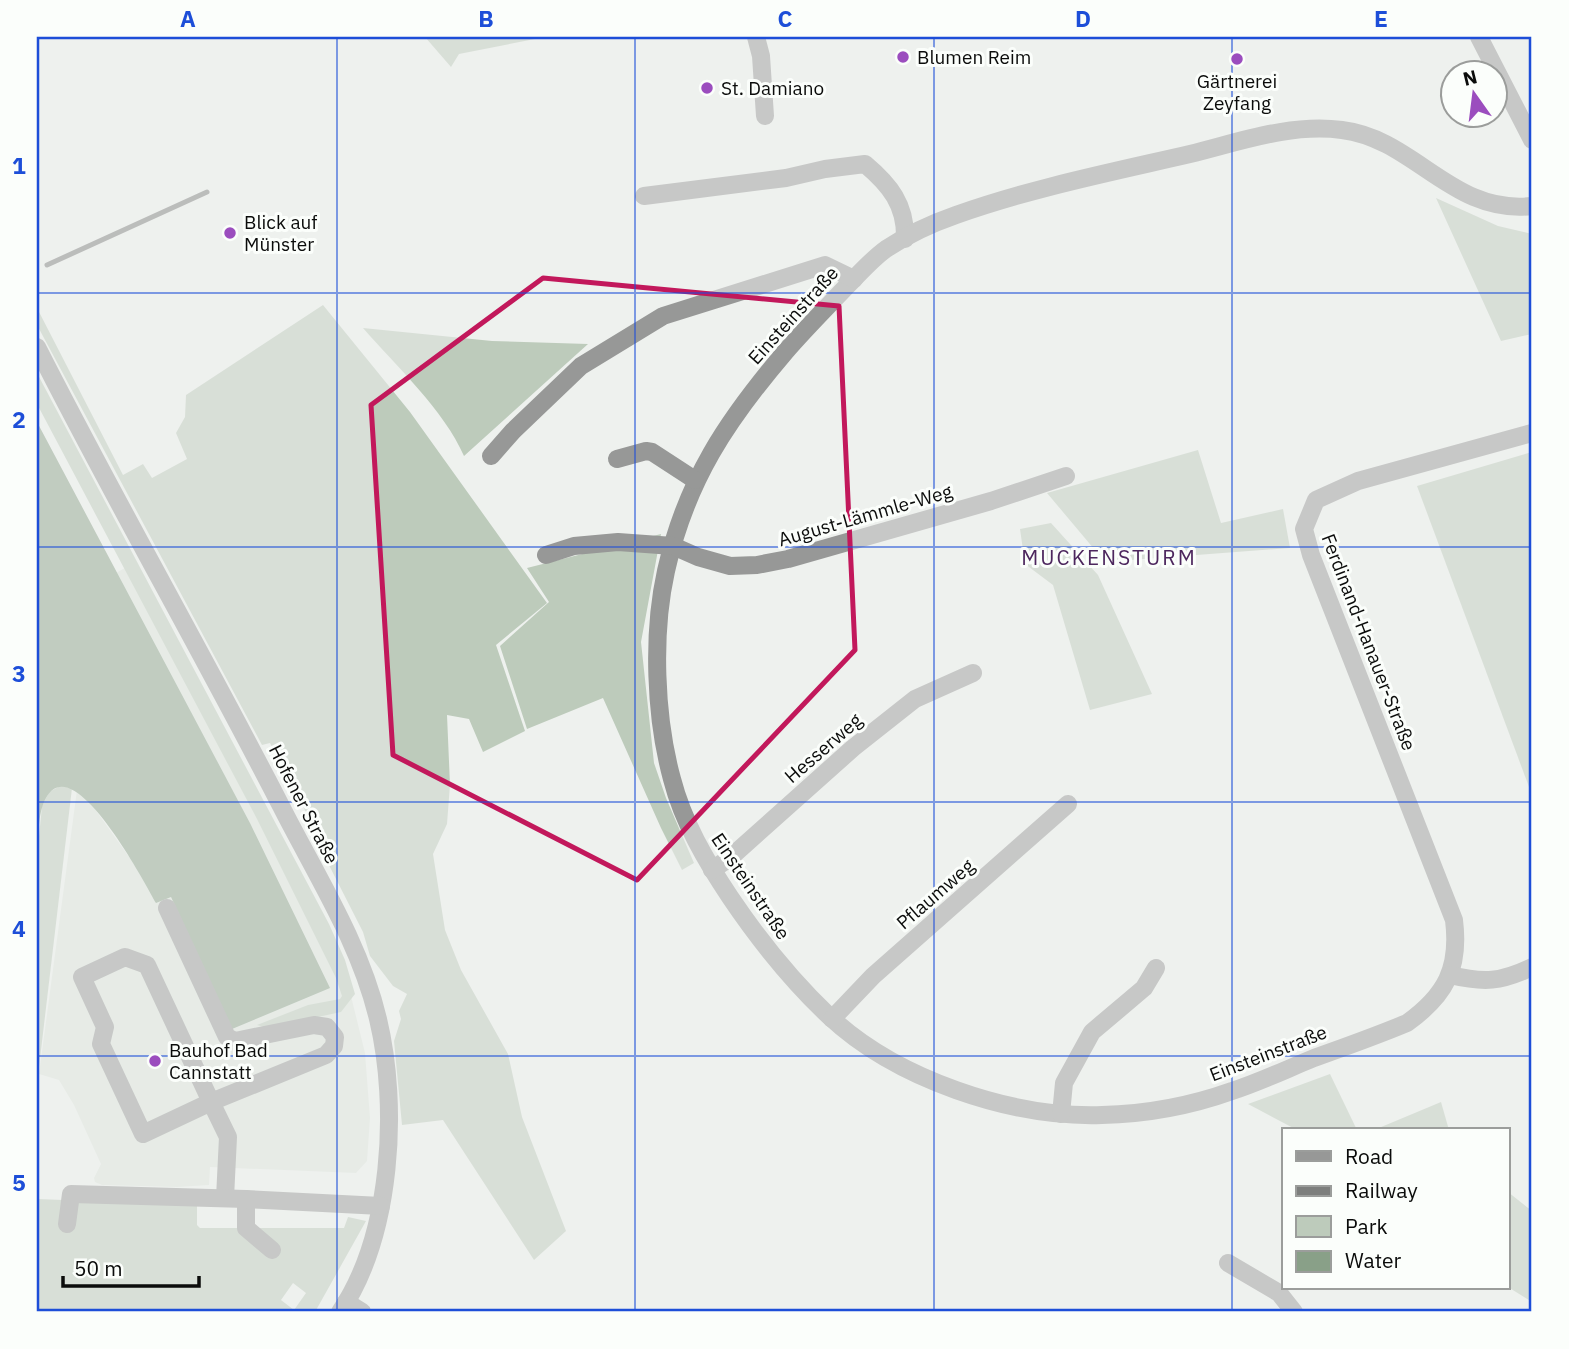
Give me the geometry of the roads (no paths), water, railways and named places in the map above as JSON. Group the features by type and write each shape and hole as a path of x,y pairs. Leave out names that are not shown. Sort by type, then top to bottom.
{"street":[{"path":"756,37 761,56 765,116"},
{"path":"1479,37 1532,140"},
{"name":"Einsteinstraße","path":"1450,975 1440,994 1426,1010 1407,1023 1233,1091 1177,1107 1100,1115 1061,1114 1003,1105 947,1087 890,1061 832,1019 760,942 696,843 672,780 661,714 656,651 665,574 695,480 715,444 768,373 807,327 883,251 905,239 951,216 1010,199 1102,174 1286,131 1340,129 1380,139 1476,200 1503,206 1532,205"},
{"path":"644,196 786,178 865,164 887,183 905,219 905,239"},
{"path":"491,456 513,431 582,366 663,316 825,265 854,279"},
{"name":"Hofener Straße","path":"37,346 248,742 358,959 378,1019 388,1085 389,1149 381,1206 366,1256 343,1307"},
{"name":"Ferdinand-Hanauer-Straße","path":"1450,975 1457,940 1454,920 1334,616 1304,529 1316,500 1358,481 1532,433"},
{"path":"617,459 646,451 652,452 695,480"},
{"name":"August-Lämmle-Weg","path":"546,555 574,547 618,542 673,546 698,557 730,566 757,565 788,559 991,501 1066,475"},
{"name":"Hesserweg","path":"712,870 731,857 853,748 915,699 973,673"},
{"name":"Pflaumweg","path":"832,1019 873,976 1068,804"},
{"path":"167,908 227,1037 235,1041 314,1025 327,1027 334,1037 334,1046 326,1055 211,1102 143,1134 102,1044 105,1027 82,977 125,957 147,965 211,1102 228,1137 225,1198"},
{"path":"1450,975 1482,982 1497,980 1532,967"},
{"path":"1061,1114 1065,1083 1092,1032 1144,988 1156,968"},
{"path":"67,1224 71,1194 381,1206"},
{"path":"246,1199 246,1228 272,1250"},
{"path":"1228,1263 1279,1293 1294,1312"},
{"path":"343,1307 362,1312"}],"water":[{"path":"37,422 250,823 330,988 232,1029 171,897 156,903 107,824 90,804 73,790 58,787 46,798 40,819 37,856"}],"railway":[{"path":"47,265 207,192"}],"place":[{"name":"Blumen Reim","path":"903,57"},
{"name":"Gärtnerei Zeyfang","path":"1237,59"},
{"name":"St. Damiano","path":"707,88"},
{"name":"Blick auf Münster","path":"230,233"},
{"name":"Bauhof Bad Cannstatt","path":"155,1061"}],"district":[{"name":"MUCKENSTURM","path":"1109,557"}]}
